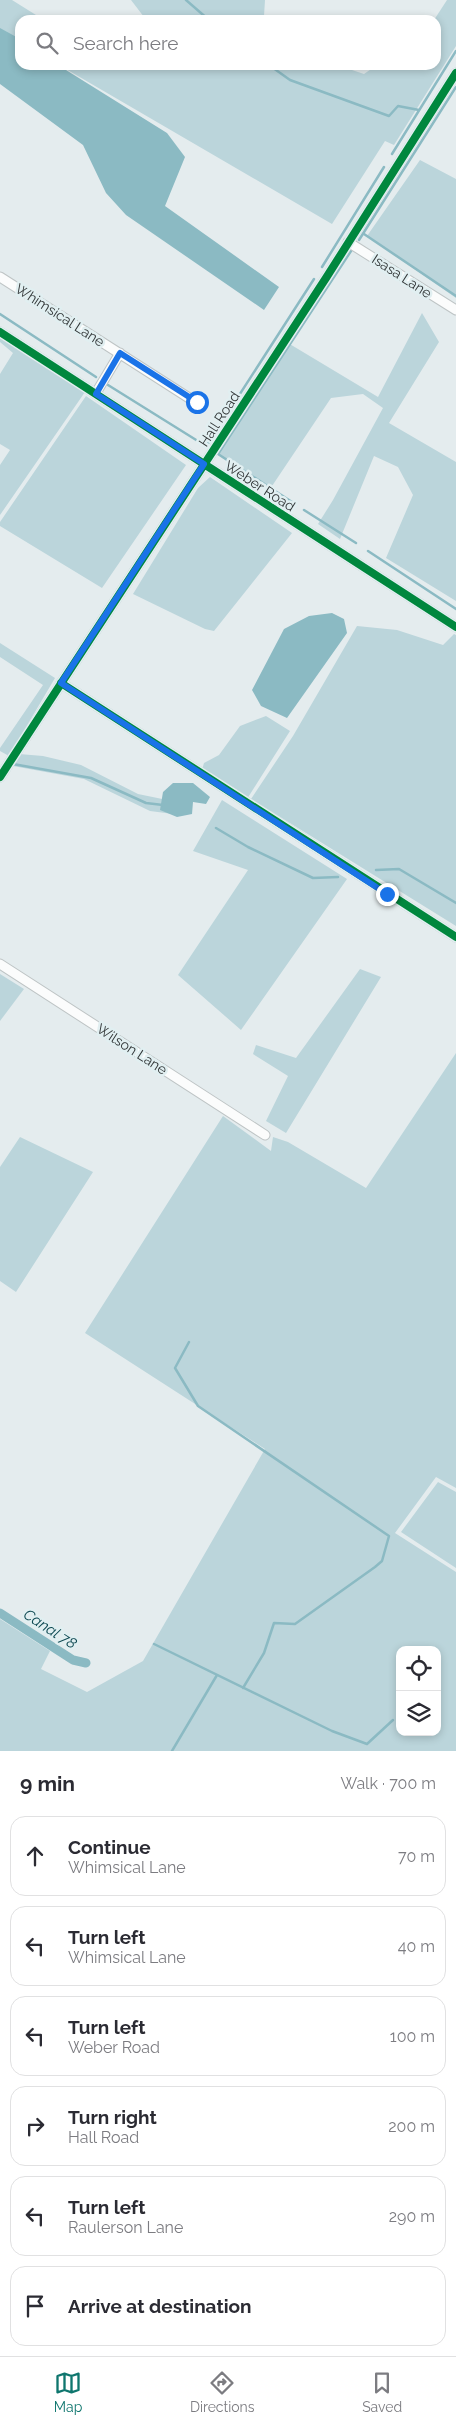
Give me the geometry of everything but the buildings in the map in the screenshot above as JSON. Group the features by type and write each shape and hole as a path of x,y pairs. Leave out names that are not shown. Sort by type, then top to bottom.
{"street":[{"name":"Hall Road","path":"0,777 348,242 456,72"},
{"name":"Isasa Lane","path":"348,242 456,310"},
{"name":"Whimsical Lane","path":"0,276 200,405"},
{"name":"Weber Road","path":"0,332 456,627"},
{"name":"Whimsical Lane","path":"96,394 120,353"},
{"path":"61,683 456,937"},
{"name":"Wilson Lane","path":"0,964 265,1134"}],"shaded area":[{"path":"0,0 12,0 36,15 15,15 15,39 0,31"},
{"path":"131,0 265,0 264,15 142,15"},
{"path":"447,0 456,0 456,46 441,70 441,15 437,15"},
{"path":"68,70 352,70 364,74 370,70 441,70 394,145 385,141 332,224"},
{"path":"420,160 456,179 456,298 367,236"},
{"path":"422,313 439,342 389,423 456,462 456,601 386,558 413,495 398,467 374,456 340,539 318,524 383,408 363,394 331,398 270,489 218,454 288,343 378,397"},
{"path":"0,338 85,392 0,515 0,465 10,450 0,444 0,374 13,353 0,342"},
{"path":"86,396 186,465 102,588 0,526 0,522"},
{"path":"210,477 292,533 214,631 205,629 133,594 198,488"},
{"path":"357,626 397,630 443,645 454,634 456,635 456,926 251,799 293,736"},
{"path":"0,643 55,678 9,756 0,751 0,748 43,685 0,657"},
{"path":"266,716 290,731 247,799 202,770 204,763 219,755 240,726"},
{"path":"19,754 43,756 81,765 138,794 172,801 173,814 150,811 84,779 13,766"},
{"path":"222,800 347,879 241,1030 178,975 248,870 193,851"},
{"path":"360,969 381,977 286,1133 266,1121 288,1076 253,1054 256,1045 296,1058"},
{"path":"0,974 24,989 0,1021"},
{"path":"456,1053 456,1488 436,1477 395,1533 456,1572 456,1751 0,1751 0,1619 50,1651 41,1669 87,1692 143,1661 265,1449 85,1333 223,1116 271,1151 273,1137 288,1142 366,1188"},
{"path":"20,1137 93,1172 16,1292 0,1281 0,1167"},
{"path":"438,1482 456,1492 456,1568 401,1532"}],"water":[{"path":"0,28 15,36 15,70 66,70 167,133 185,157 165,206 279,287 264,310 126,215 106,193 83,145 0,84"},
{"path":"332,613 344,619 347,633 287,718 261,706 252,690 284,629 309,616"},
{"path":"173,783 193,783 210,797 206,804 193,802 192,814 177,817 160,810 163,792"}],"waterway":[{"path":"186,0 203,15"},
{"path":"392,154 456,51"},
{"path":"276,70 290,80 389,116 398,106 419,110"},
{"path":"359,240 456,87"},
{"path":"322,267 384,167"},
{"path":"364,234 456,296"},
{"path":"292,502 218,454 351,251"},
{"path":"108,385 207,445 314,279"},
{"path":"0,314 96,377"},
{"path":"304,510 356,543"},
{"path":"368,551 456,609"},
{"path":"13,764 91,778 146,803 163,805"},
{"path":"216,828 248,847 313,878 338,877"},
{"path":"376,870 399,869 456,903"},
{"path":"189,1342 175,1368 198,1406 389,1536 382,1561 375,1567 295,1624 274,1623 264,1653 243,1688"},
{"name":"Canal 78","path":"0,1613 73,1660 86,1663"},
{"path":"154,1644 332,1731 367,1744 393,1720"},
{"path":"172,1751 217,1675"}],"cycle path":[{"path":"0,777 326,278 456,73"},
{"path":"0,332 456,627"},
{"path":"61,683 456,937"}],"route":[{"path":"197,402 120,353 96,394 204,464 61,683 387,894"}]}
